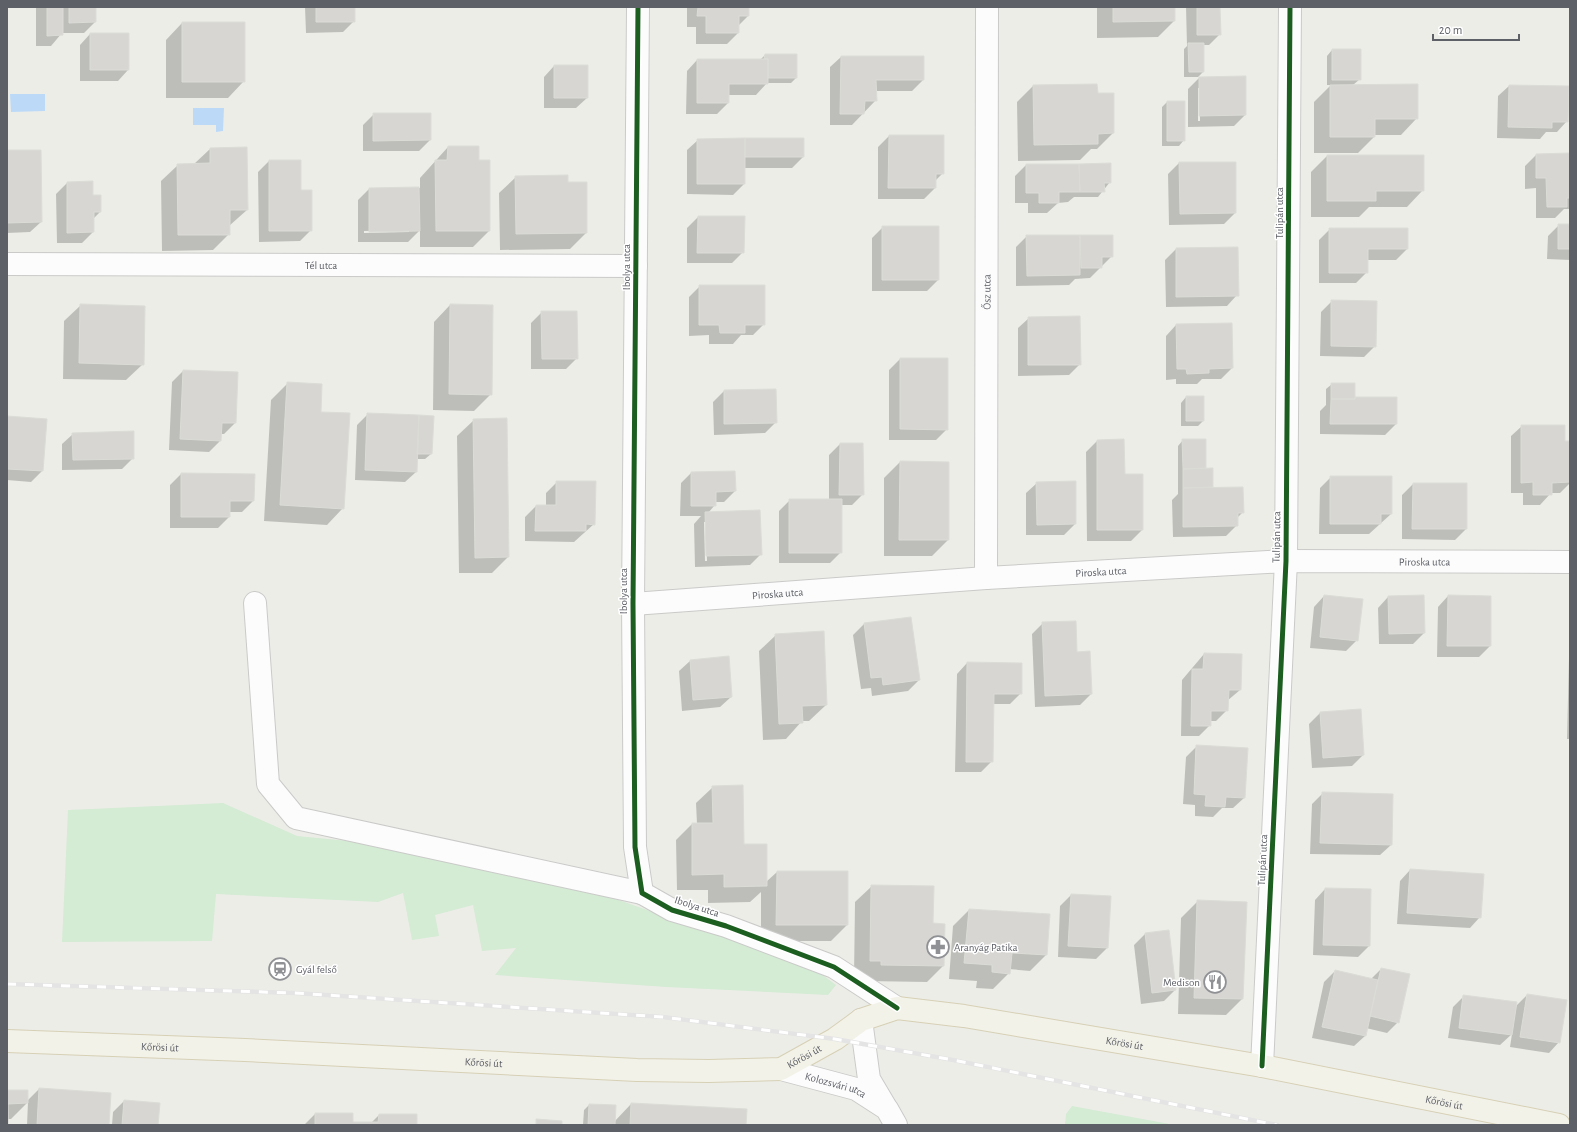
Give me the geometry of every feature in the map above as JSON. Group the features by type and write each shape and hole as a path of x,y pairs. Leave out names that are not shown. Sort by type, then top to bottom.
{"main road":[{"name":"Kőrösi út","path":"7,1041 245,1050 637,1070 709,1071 782,1069 836,1038 861,1020 897,1008 964,1016 1262,1066 1559,1125"}],"street":[{"name":"Ibolya utca","path":"638,7 633,604 635,847 642,893 672,910 726,926 834,967 897,1008"},
{"name":"Ősz utca","path":"986,578 987,7"},
{"name":"Tulipán utca","path":"1262,1066 1286,561 1290,7"},
{"name":"Tél utca","path":"7,264 636,266"},
{"name":"Piroska utca","path":"633,604 986,578 1286,561 1570,562"},
{"path":"255,602 268,784 296,818 642,893"},
{"name":"Kolozsvári utca","path":"861,1020 869,1079 892,1117"},
{"name":"Kolozsvári utca","path":"782,1069 856,1089 892,1117"}],"green space":[{"path":"223,803 297,836 380,844 616,899 816,970 836,985 828,995 666,987 495,975 516,948 482,951 473,905 435,915 439,936 412,940 403,893 378,902 216,894 212,941 62,942 68,810"},
{"path":"1072,1106 1175,1125 1065,1125 1066,1114"}],"water":[{"path":"10,94 45,94 45,111 11,112"},
{"path":"193,108 224,108 223,131 216,132 216,125 193,125"}],"building":[{"path":"47,7 63,7 63,35 47,36"},
{"path":"69,7 96,7 96,22 69,23"},
{"path":"316,7 355,7 355,22 316,22"},
{"path":"698,7 749,7 749,16 739,16 739,33 706,33 706,16 697,16"},
{"path":"1113,7 1175,7 1175,21 1113,22"},
{"path":"1197,7 1220,7 1221,35 1197,35"},
{"path":"182,22 245,22 245,82 182,82"},
{"path":"90,33 129,33 129,70 90,70"},
{"path":"1188,43 1204,43 1204,72 1189,72"},
{"path":"1332,49 1361,49 1361,80 1332,80"},
{"path":"765,54 797,54 797,78 768,78 768,59 764,59"},
{"path":"841,56 924,56 924,80 876,80 877,101 865,101 864,114 840,114"},
{"path":"697,59 768,59 768,84 729,84 729,103 697,103"},
{"path":"554,65 588,65 588,98 554,98"},
{"path":"1246,76 1246,115 1199,116 1199,77"},
{"path":"1097,84 1098,93 1114,93 1114,133 1098,134 1098,144 1034,145 1033,85"},
{"path":"1418,84 1418,119 1375,119 1375,137 1330,137 1330,85"},
{"path":"1509,85 1569,86 1568,122 1552,122 1552,128 1508,127"},
{"path":"1167,101 1185,101 1185,141 1167,141"},
{"path":"373,113 431,113 431,140 373,141"},
{"path":"889,135 944,135 944,174 936,174 936,188 888,188"},
{"path":"745,138 804,138 804,157 745,157"},
{"path":"745,138 745,184 697,184 697,139"},
{"path":"448,146 479,146 479,160 490,160 490,231 436,231 435,160 447,160"},
{"path":"247,147 248,210 230,210 230,235 178,235 177,164 210,163 210,148"},
{"path":"7,150 41,150 42,222 7,223"},
{"path":"1570,153 1570,198 1567,198 1567,207 1547,207 1546,178 1536,178 1536,154"},
{"path":"1327,155 1424,155 1424,191 1376,191 1376,201 1327,201"},
{"path":"269,160 301,160 301,190 312,190 312,231 269,231"},
{"path":"1179,162 1236,162 1236,213 1180,214"},
{"path":"1111,163 1111,183 1104,183 1105,192 1080,192 1079,164"},
{"path":"1026,164 1079,164 1080,192 1059,192 1059,203 1039,203 1039,193 1026,193"},
{"path":"568,175 568,182 587,182 587,233 516,234 515,176"},
{"path":"93,181 93,195 101,195 101,212 94,212 94,232 67,233 67,182"},
{"path":"419,187 420,231 369,232 369,188"},
{"path":"698,216 745,216 744,253 697,253"},
{"path":"1558,224 1570,224 1570,249 1558,249"},
{"path":"882,226 939,226 939,280 882,280"},
{"path":"1329,228 1408,228 1408,249 1368,249 1368,273 1329,273"},
{"path":"1026,235 1080,235 1080,275 1027,276"},
{"path":"1080,235 1113,235 1113,257 1102,257 1102,268 1081,268"},
{"path":"1238,247 1239,296 1176,297 1176,248"},
{"path":"699,285 765,285 765,325 745,325 745,333 720,333 719,325 699,325"},
{"path":"1331,300 1377,301 1376,347 1331,346"},
{"path":"80,304 145,306 144,365 79,363"},
{"path":"450,304 493,305 492,395 449,394"},
{"path":"541,311 577,311 578,359 542,359"},
{"path":"1080,316 1081,365 1028,365 1028,317"},
{"path":"1232,323 1233,368 1209,369 1209,373 1187,374 1186,369 1177,369 1176,324"},
{"path":"900,358 948,358 948,430 900,429"},
{"path":"183,370 238,372 236,423 222,423 221,441 180,439"},
{"path":"287,382 322,384 321,412 350,413 344,509 280,505"},
{"path":"1331,383 1355,383 1355,399 1331,399"},
{"path":"776,389 777,423 724,424 724,390"},
{"path":"1186,396 1204,396 1204,421 1186,421"},
{"path":"1355,397 1397,397 1397,424 1330,424 1331,399 1355,399"},
{"path":"367,413 419,415 417,472 365,470"},
{"path":"419,415 434,416 432,454 417,454"},
{"path":"7,416 47,419 43,471 7,469"},
{"path":"507,418 509,557 475,558 473,419"},
{"path":"1521,425 1565,425 1565,441 1570,441 1570,482 1552,483 1552,495 1533,495 1533,482 1521,483"},
{"path":"134,431 134,459 73,460 72,433"},
{"path":"1124,439 1125,474 1143,474 1143,530 1097,530 1097,440"},
{"path":"1182,439 1206,439 1206,468 1183,469"},
{"path":"840,443 863,443 864,495 839,495"},
{"path":"900,461 949,462 949,540 899,540"},
{"path":"1213,468 1213,487 1183,488 1183,469"},
{"path":"735,471 736,491 716,492 716,506 691,506 691,472"},
{"path":"181,473 255,474 254,501 230,501 230,517 181,517"},
{"path":"1330,476 1392,476 1392,514 1381,514 1381,524 1330,524"},
{"path":"556,481 596,481 595,525 586,524 586,531 535,531 536,505 556,505"},
{"path":"1076,481 1076,524 1037,525 1036,482"},
{"path":"1413,483 1467,483 1467,529 1412,529"},
{"path":"1243,487 1244,513 1238,513 1238,526 1183,527 1183,488"},
{"path":"789,499 842,499 842,553 789,553"},
{"path":"760,510 762,555 706,556 705,512"},
{"path":"1324,595 1363,599 1358,641 1320,637"},
{"path":"1424,595 1425,633 1389,634 1388,596"},
{"path":"1448,595 1491,596 1491,646 1447,646"},
{"path":"911,617 920,680 883,685 882,677 871,678 864,623"},
{"path":"1076,621 1077,652 1090,651 1092,694 1045,696 1042,622"},
{"path":"824,631 827,705 802,706 803,723 779,724 775,634"},
{"path":"1204,653 1242,654 1241,690 1229,690 1228,711 1211,711 1211,726 1191,726 1192,669 1203,669"},
{"path":"729,656 732,697 693,700 690,660"},
{"path":"967,662 1022,663 1022,694 994,694 993,762 966,762"},
{"path":"1361,709 1364,755 1323,758 1320,712"},
{"path":"1196,745 1248,748 1245,798 1226,797 1225,807 1205,806 1206,795 1194,794"},
{"path":"743,785 744,844 767,844 767,886 724,887 724,874 692,875 692,823 713,823 712,786"},
{"path":"1322,792 1393,794 1392,845 1320,843"},
{"path":"1410,869 1484,874 1481,918 1407,913"},
{"path":"777,871 848,871 848,925 776,925"},
{"path":"871,885 934,886 933,923 945,924 944,966 881,965 881,961 870,961"},
{"path":"1325,888 1371,889 1370,946 1323,945"},
{"path":"1071,894 1111,896 1108,948 1068,946"},
{"path":"1197,900 1247,902 1243,999 1194,998"},
{"path":"969,909 1050,914 1047,955 1012,953 1010,974 992,972 992,965 964,963"},
{"path":"1169,930 1176,990 1152,993 1145,933"},
{"path":"1381,968 1410,974 1399,1023 1370,1016"},
{"path":"1335,970 1378,980 1366,1036 1322,1027"},
{"path":"1527,994 1567,1000 1560,1043 1520,1037"},
{"path":"1463,995 1517,1002 1512,1035 1459,1028"},
{"path":"39,1088 111,1093 109,1125 37,1125"},
{"path":"7,1090 28,1090 28,1103 8,1104 8,1125"},
{"path":"124,1100 160,1103 158,1125 122,1125"},
{"path":"631,1103 747,1109 746,1125 630,1125"},
{"path":"589,1104 616,1105 615,1125 588,1125"},
{"path":"315,1113 353,1113 353,1122 378,1122 379,1114 417,1114 417,1125 315,1125"},
{"path":"536,1119 562,1121 562,1125 536,1125"}],"railway":[{"path":"7,984 295,993 663,1017 835,1039 953,1060 1277,1125"}],"cycle path":[{"path":"638,7 633,604 635,847 642,893 672,910 726,926 834,967 897,1008"},
{"path":"1262,1066 1286,561 1290,7"}],"place":[{"name":"Aranyág Patika","path":"938,947"},
{"name":"Gyál felső","path":"280,969"},
{"name":"Medison","path":"1215,982"}]}
